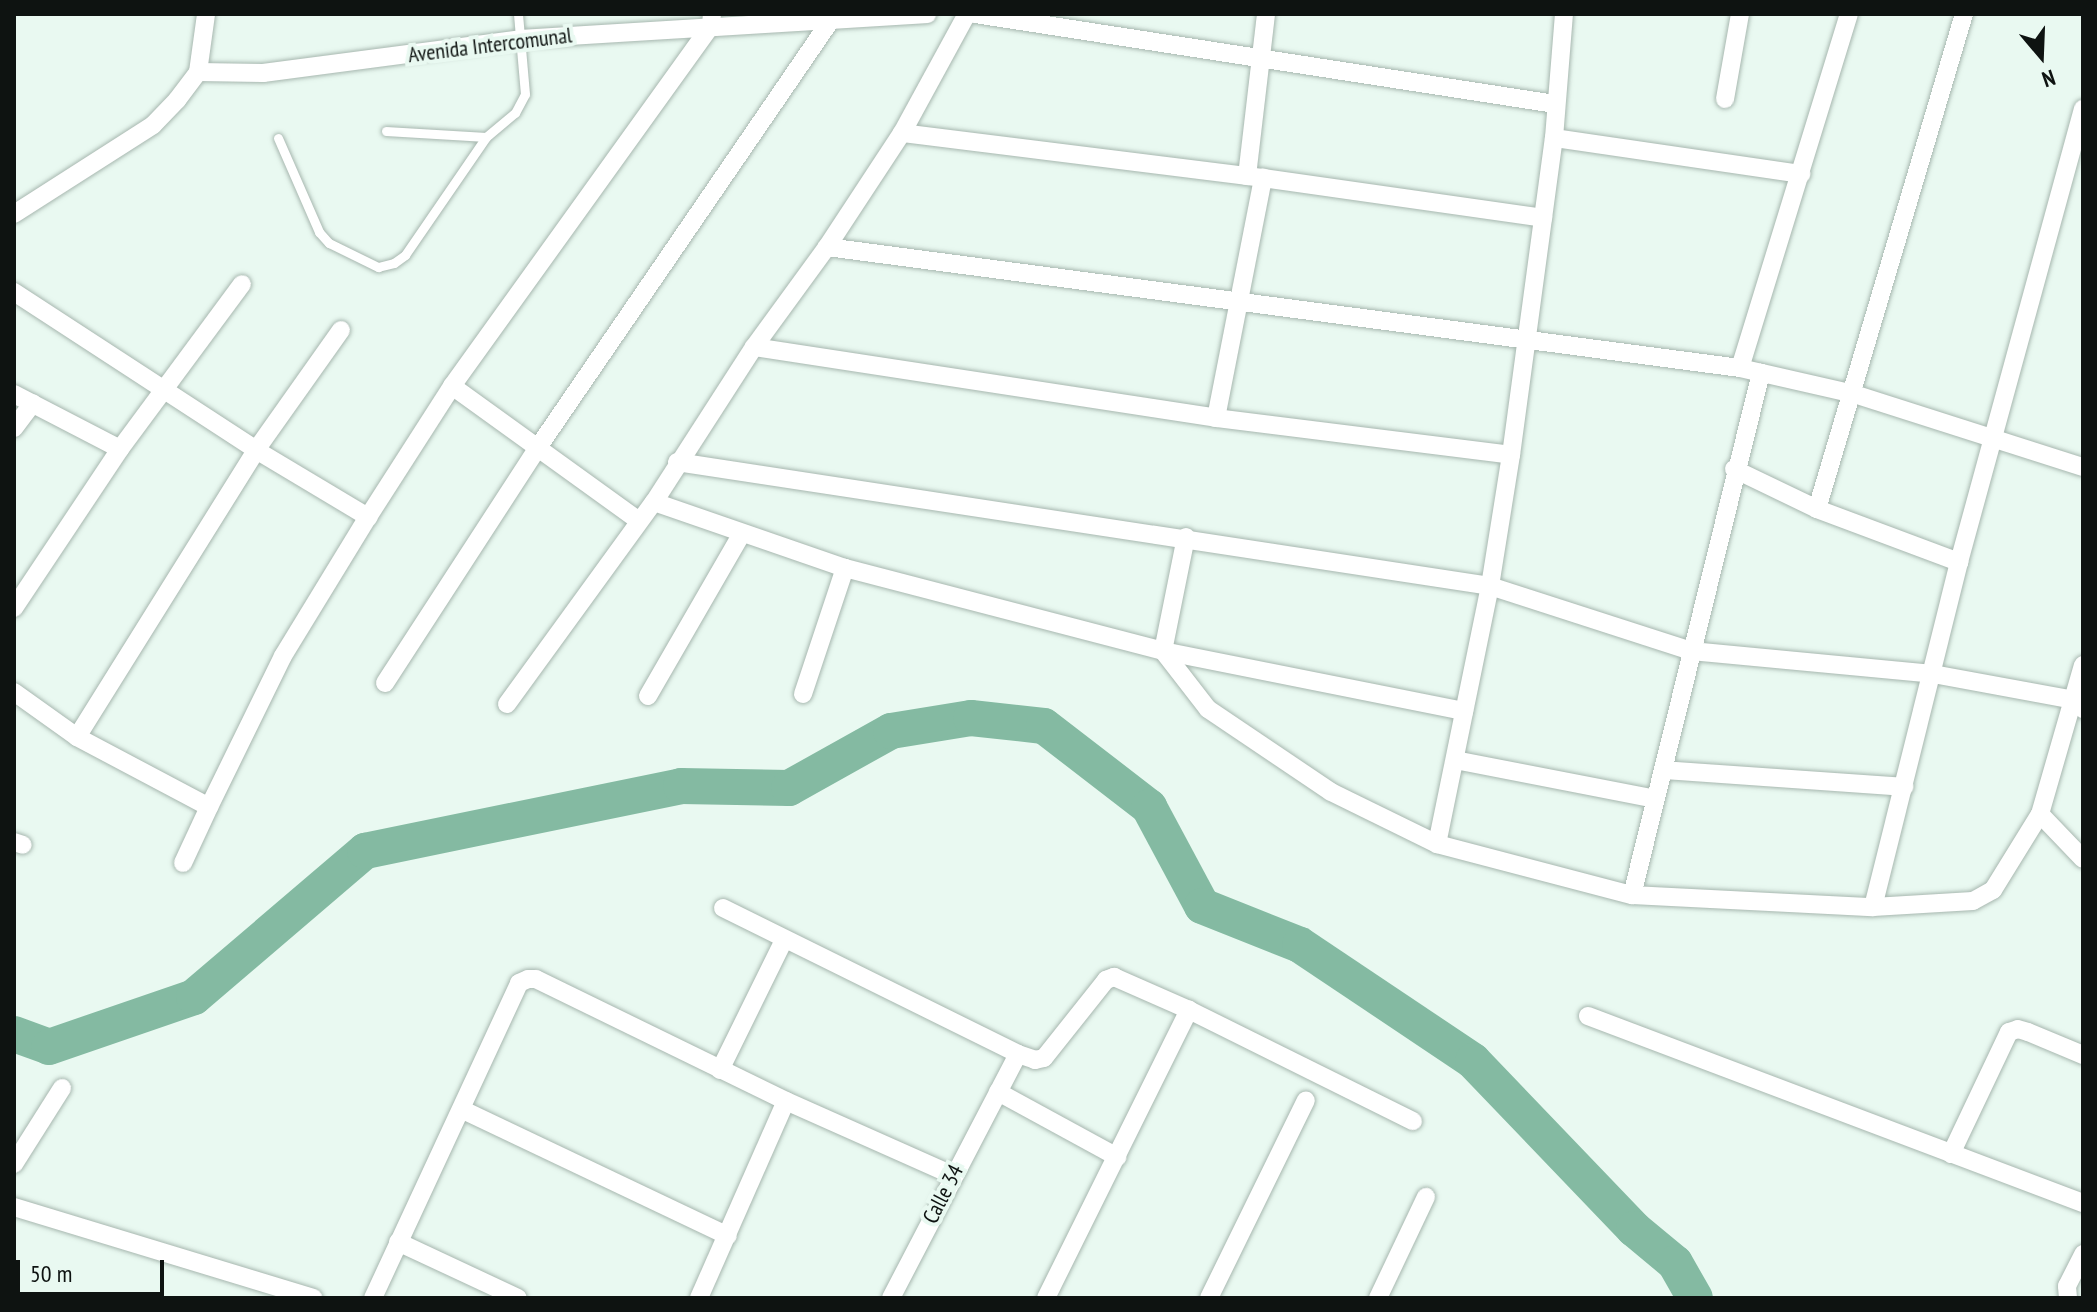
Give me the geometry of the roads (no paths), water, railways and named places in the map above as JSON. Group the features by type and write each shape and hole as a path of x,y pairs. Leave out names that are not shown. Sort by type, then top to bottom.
{"street":[{"path":"14,214 153,125 177,100 198,72 206,14"},
{"name":"Avenida Intercomunal","path":"198,72 263,73 521,39 712,20 927,14"},
{"path":"507,704 654,502 754,347 827,247 902,133 967,14"},
{"path":"975,14 1555,104"},
{"path":"1216,418 1242,300 1255,177 1266,14"},
{"path":"1437,844 1490,586 1511,455 1554,138 1564,14"},
{"path":"1725,99 1740,14"},
{"path":"1740,368 1849,14"},
{"path":"1817,509 1854,394 1964,14"},
{"path":"385,683 539,446 833,17"},
{"path":"183,863 283,656 368,517 452,386 712,20"},
{"path":"1873,907 1959,562 2083,109"},
{"path":"902,133 1255,177 1543,218"},
{"path":"1554,138 1801,174"},
{"path":"827,247 1740,368 1854,394 2083,467"},
{"path":"14,608 120,449 242,284"},
{"path":"14,292 256,450 368,517"},
{"path":"77,737 256,450 341,330"},
{"path":"754,347 1216,418 1511,455"},
{"path":"1632,895 1734,469 1761,373"},
{"path":"452,386 638,520"},
{"path":"14,394 120,449"},
{"path":"14,428 33,403"},
{"path":"677,462 1186,537 1490,586 1691,651 1933,674 2079,704"},
{"path":"1734,469 1817,509 1959,562"},
{"path":"654,502 845,568 1163,651 1464,711"},
{"path":"648,696 742,533"},
{"path":"1186,537 1163,651 1208,709 1331,792 1437,844 1632,895 1873,907 1951,905 1973,901 1993,890 2040,814 2079,704 2083,665"},
{"path":"803,694 845,568"},
{"path":"14,692 77,737 209,807"},
{"path":"1455,760 1655,799"},
{"path":"1663,770 1904,787"},
{"path":"2040,814 2083,859"},
{"path":"723,908 1035,1060 1044,1058 1106,980 1114,977 1189,1010 1413,1121"},
{"path":"720,1070 784,940"},
{"path":"373,1298 463,1110 519,983 528,979 536,979 720,1070 952,1175"},
{"path":"1046,1298 1189,1010"},
{"path":"1588,1016 2083,1203"},
{"path":"1951,1154 2009,1032 2018,1029 2083,1055"},
{"name":"Calle 34","path":"891,1298 952,1175 1018,1054"},
{"path":"14,1164 62,1088"},
{"path":"998,1092 1117,1157"},
{"path":"1209,1298 1306,1100"},
{"path":"699,1298 786,1101"},
{"path":"463,1110 728,1236"},
{"path":"1378,1298 1426,1197"},
{"path":"14,1207 313,1298"},
{"path":"398,1242 518,1298"},
{"path":"2068,1298 2067,1286 2083,1254"}],"lane":[{"path":"278,138 319,232 329,243 378,267 405,255 486,137 515,113 525,94 518,14"},
{"path":"386,131 486,137"}],"waterway":[{"path":"14,1034 49,1047 194,997 365,851 681,786 789,788 891,731 971,718 1044,726 1149,807 1202,906 1300,945 1473,1061 1634,1229 1675,1263 1695,1298"}]}
